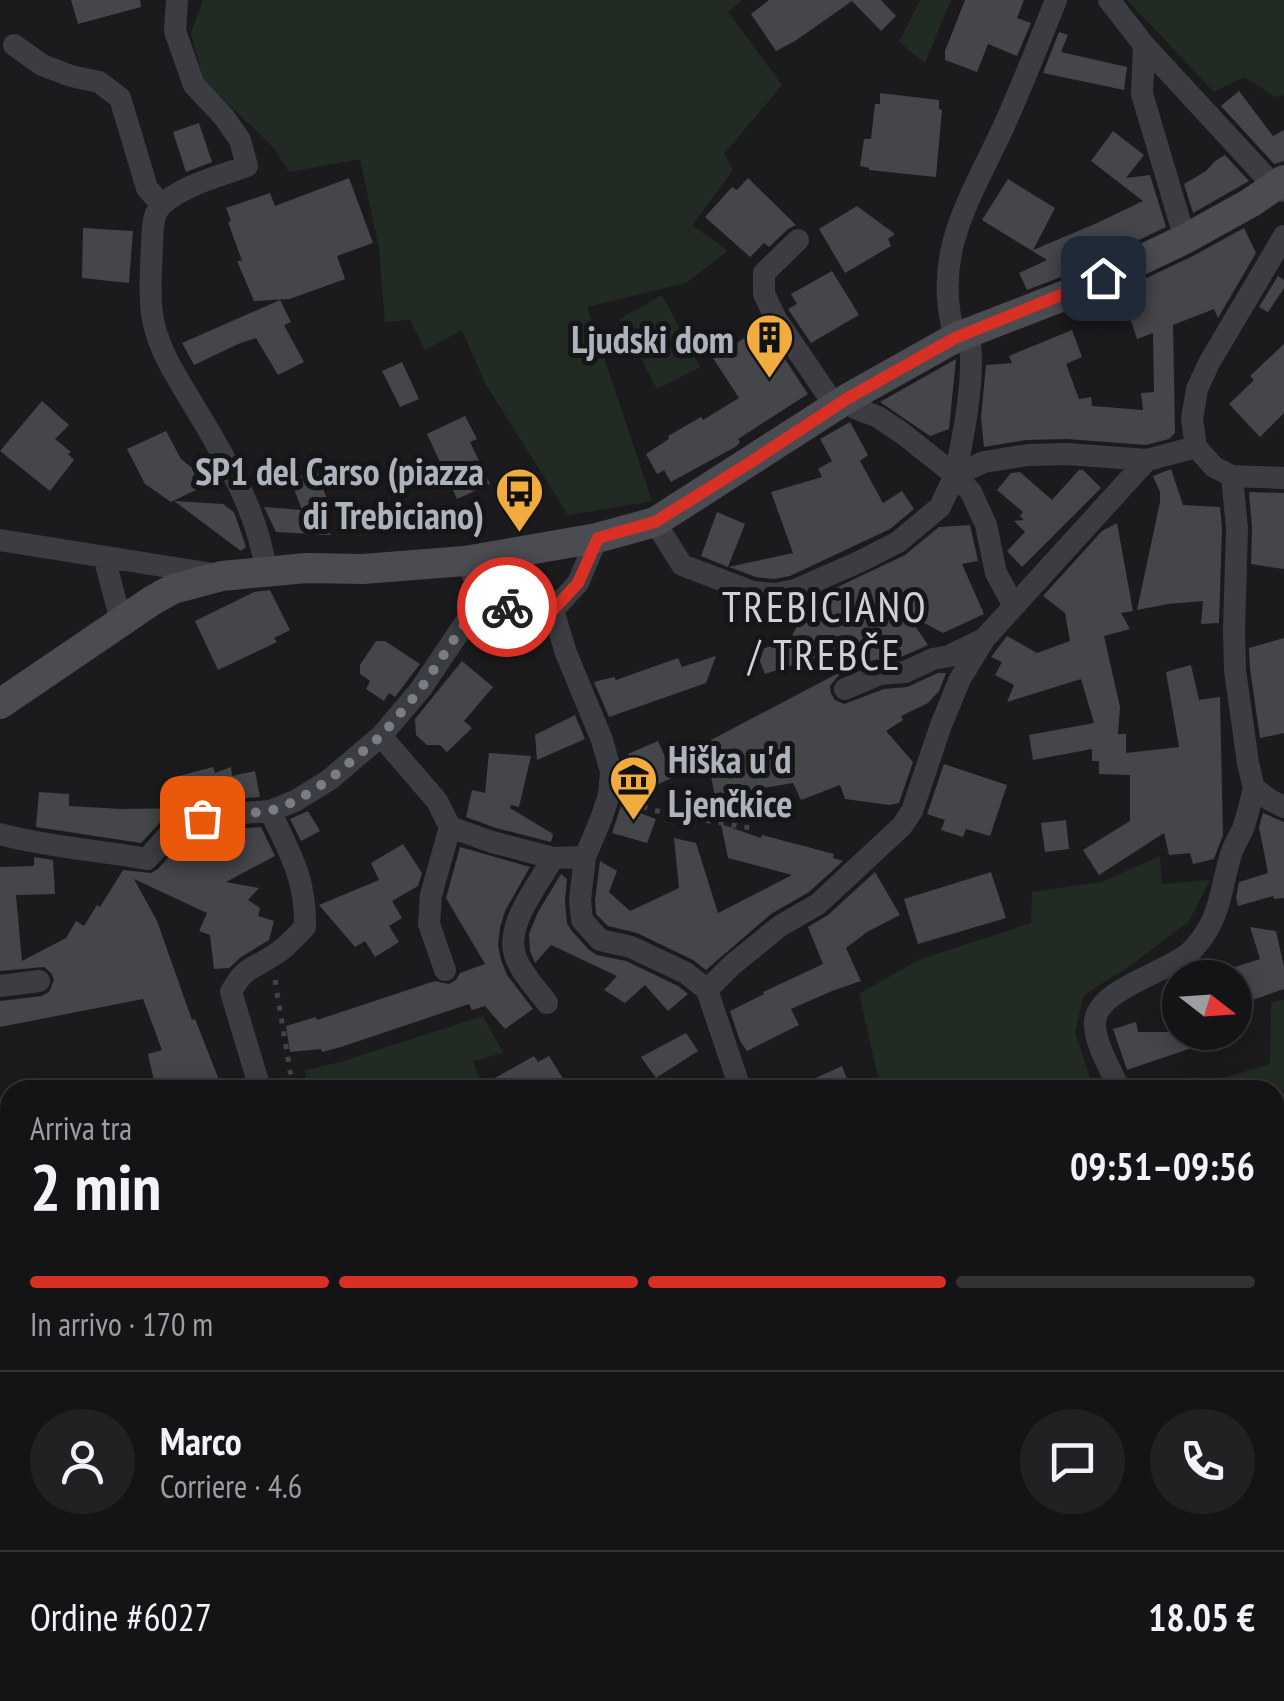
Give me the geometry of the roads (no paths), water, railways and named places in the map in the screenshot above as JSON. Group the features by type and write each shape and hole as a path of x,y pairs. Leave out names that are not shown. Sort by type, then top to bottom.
{"main road":[{"path":"0,704 173,589 266,570 364,569 465,560 598,538 655,522 841,402 962,336 1076,290 1185,239 1281,186"}],"street":[{"path":"177,0 175,31 194,85 240,140 248,166 193,186 161,204 154,218 152,316 164,356 226,459 249,508 262,542 266,570"},
{"path":"655,522 682,566 753,592 775,594 795,590 862,561 898,542 940,507 956,475 971,344 948,313 952,241 1056,0"},
{"path":"1109,0 1144,45 1281,186"},
{"path":"14,45 42,65 99,82 120,98 147,188 161,204"},
{"path":"1144,45 1142,94 1185,239"},
{"path":"1284,236 1209,364 1197,390 1192,419 1196,447 1214,467 1232,476 1284,478"},
{"path":"798,240 764,273 764,294 776,319 841,402 878,417 956,475 971,492 986,525 996,573 1014,606"},
{"path":"956,475 984,462 1028,454 1146,460 1196,447"},
{"path":"707,990 780,926 818,904 902,826 912,811 960,679 985,638 1146,460"},
{"path":"1116,1080 1096,1034 1094,1021 1100,1008 1142,978 1182,960 1206,932 1222,895 1231,853 1244,827 1254,788 1235,670 1237,528 1232,476"},
{"path":"465,560 484,595 522,616 553,610 578,583 598,538"},
{"path":"0,540 222,576"},
{"path":"104,557 121,621"},
{"path":"0,834 147,859 176,828 218,815 270,811 296,801 329,780 381,736 420,690 484,595"},
{"path":"553,610 612,772 609,794 585,858 582,920 600,940 632,947 686,973 707,990 737,1080"},
{"path":"845,688 880,674 905,672 985,638"},
{"path":"381,736 437,801 450,827 431,894 429,924 445,970"},
{"path":"1254,788 1284,806"},
{"path":"258,1080 231,992 242,973 272,958 304,927 306,899 296,866 270,811"},
{"path":"450,827 553,858 585,858"},
{"path":"547,1003 514,954 514,938 519,917 553,858"},
{"path":"0,986 39,982"}],"place":[{"name":"Ljudski dom","path":"769,380"},
{"name":"SP1 del Carso (piazza di Trebiciano)","path":"519,534"},
{"name":"Hiška u'd Ljenčkice","path":"633,822"}],"district":[{"name":"TREBICIANO / TREBČE","path":"825,630"}]}
